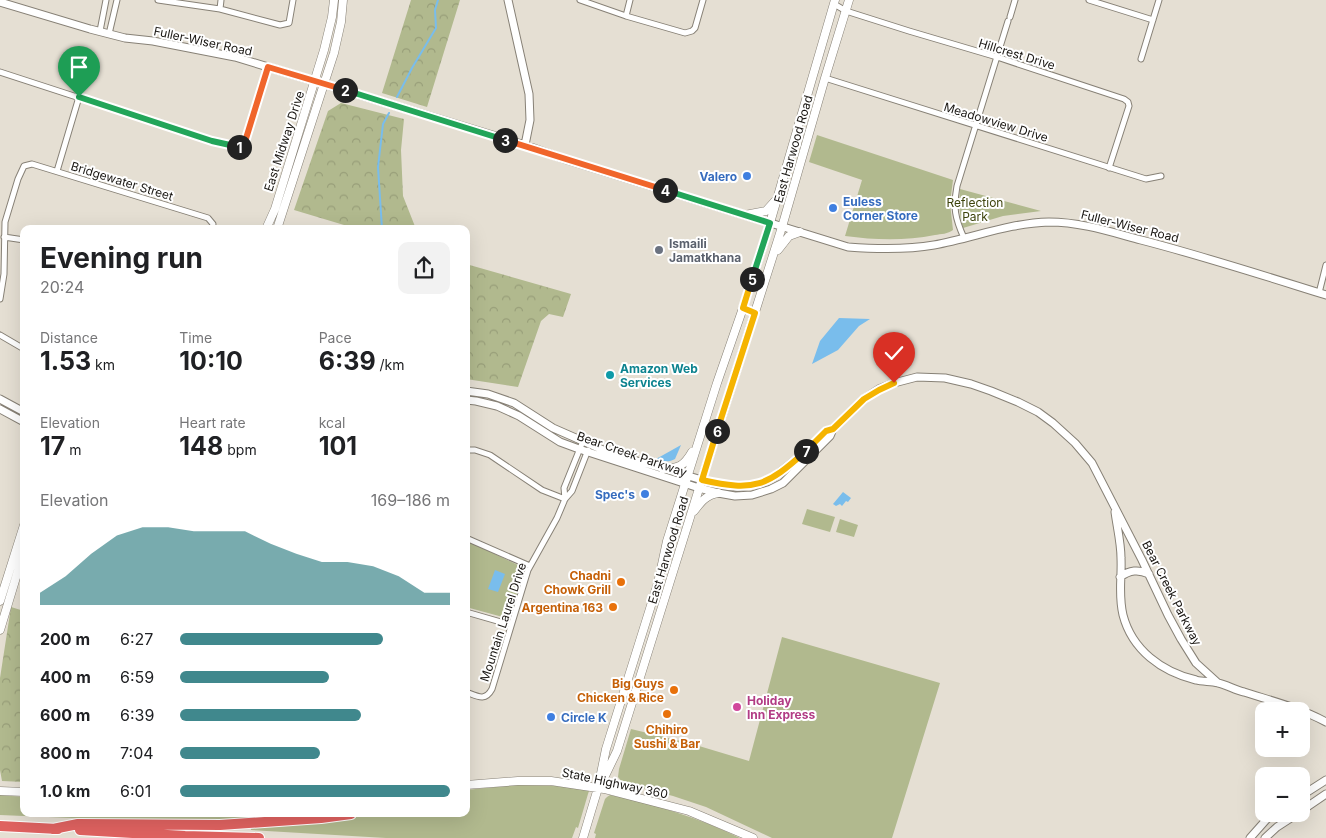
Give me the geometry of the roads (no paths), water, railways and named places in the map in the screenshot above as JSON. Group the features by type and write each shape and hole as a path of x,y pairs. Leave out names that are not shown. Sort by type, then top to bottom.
{"highway":[{"path":"53,829 78,824 220,825 328,817"},
{"path":"1,826 259,838"}],"main road":[{"name":"East Midway Drive","path":"268,225 275,209 315,81 332,17 334,0"},
{"name":"East Midway Drive","path":"278,225 334,53 341,22 343,0"},
{"name":"East Harwood Road","path":"598,788 617,751 782,227 849,0"},
{"name":"East Harwood Road","path":"584,835 598,788 606,749 658,583 667,541 770,223 834,2"},
{"path":"745,215 766,211 777,200"},
{"path":"773,256 787,238 800,232"},
{"path":"743,308 755,313"},
{"path":"662,469 674,468 686,462 702,430"},
{"path":"690,517 705,498 718,493"},
{"path":"0,630 2,600 20,539"},
{"path":"2,600 20,560"},
{"path":"639,642 650,645"},
{"name":"State Highway 360","path":"470,785 518,781 552,781 598,788 689,810 754,838"},
{"path":"0,791 20,792"}],"street":[{"path":"100,31 106,0"},
{"path":"109,34 117,0"},
{"path":"158,0 220,9 280,25 289,23 292,0"},
{"path":"220,9 221,0"},
{"path":"508,0 529,94 530,120 525,145"},
{"path":"580,0 626,16 689,33 695,28 703,0"},
{"path":"626,16 630,0"},
{"path":"964,238 957,223 954,200 956,186 1015,0"},
{"path":"1089,0 1153,20"},
{"path":"1141,59 1159,0"},
{"name":"Fuller-Wiser Road","path":"0,2 125,38 153,41 235,58 268,67 525,145 566,160 848,247 918,247 934,245 1022,224 1049,222 1076,224 1162,245 1324,294"},
{"name":"Hillcrest Drive","path":"834,2 846,11 997,57 1124,99 1128,102 1129,106 1109,168"},
{"path":"0,72 212,141 242,148 268,67"},
{"name":"Meadowview Drive","path":"825,78 1146,180 1161,176"},
{"path":"57,171 79,97"},
{"name":"Bridgewater Street","path":"4,238 5,222 18,179 24,166 32,164 208,218 212,225"},
{"path":"0,299 4,274 4,238 20,240"},
{"path":"1324,294 1326,265"},
{"path":"0,335 20,347"},
{"name":"Bear Creek Parkway","path":"470,392 488,394 514,403 585,447 700,484 718,493 735,496 752,495 783,483 864,399 894,383 917,377 945,378 971,384 1018,402 1053,422 1092,463 1181,640 1196,663 1218,683"},
{"path":"0,399 20,410"},
{"name":"Bear Creek Parkway","path":"470,400 497,406 519,416 560,442 610,453 662,469 686,480"},
{"path":"0,409 20,420"},
{"name":"Bear Creek Parkway","path":"700,484 737,486 764,482 778,474 812,446 826,431 833,429"},
{"name":"Mountain Laurel Drive","path":"470,693 486,697 492,689 530,566 557,518 565,499 572,491 585,447"},
{"path":"470,450 490,455 542,490 565,499"},
{"name":"Bear Creek Parkway","path":"1114,507 1121,558 1120,592 1123,614 1128,631 1138,646 1161,667 1175,674 1197,681 1218,683 1304,711 1326,722"},
{"path":"470,540 530,566"},
{"path":"1120,577 1129,571 1135,570 1141,570 1149,574"},
{"path":"470,613 511,625"},
{"path":"1310,790 1326,780"},
{"path":"1310,805 1323,796 1314,788"},
{"path":"1250,838 1264,822"},
{"path":"1265,838 1284,822"}],"water":[{"path":"839,318 870,319 859,326 838,350 812,364 820,341"},
{"path":"681,445 675,459 663,461 656,459"},
{"path":"843,492 851,498 842,506 840,504 836,506 833,504"},
{"path":"495,570 505,574 498,592 488,589"}],"waterway":[{"path":"397,97 436,28 435,10 438,0"},
{"path":"382,225 378,167 383,124 389,113"}],"place":[{"name":"Valero","path":"747,176"},
{"name":"Euless Corner Store","path":"833,208"},
{"name":"Ismaili Jamatkhana","path":"659,250"},
{"name":"Amazon Web Services","path":"610,375"},
{"name":"Spec's","path":"645,494"},
{"name":"Chadni Chowk Grill","path":"621,582"},
{"name":"Argentina 163","path":"613,607"},
{"name":"Big Guys Chicken & Rice","path":"674,690"},
{"name":"Holiday Inn Express","path":"737,707"},
{"name":"Chihiro Sushi & Bar","path":"667,714"},
{"name":"Circle K","path":"551,717"}],"park label":[{"name":"Reflection Park","path":"975,209"}]}
